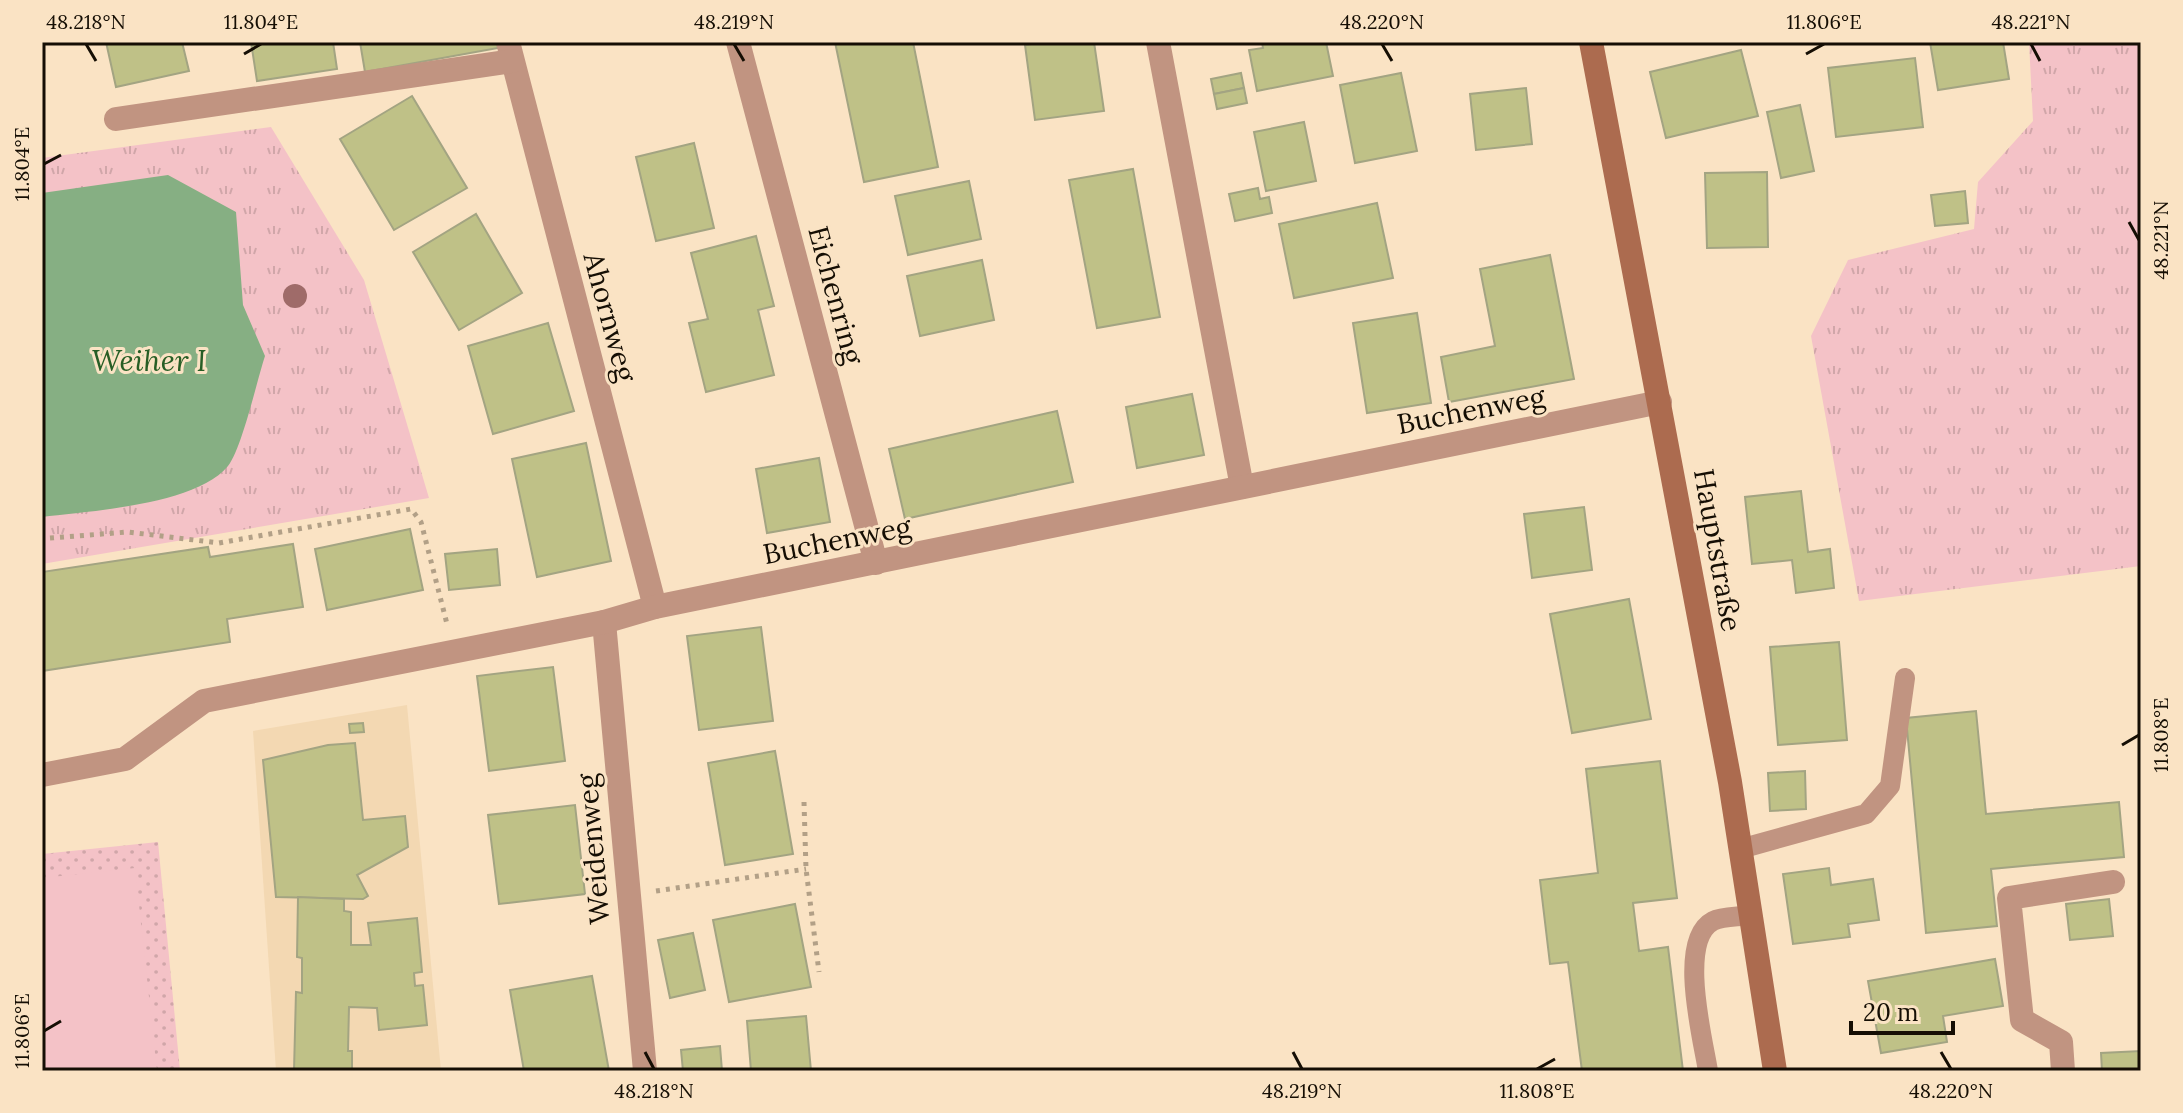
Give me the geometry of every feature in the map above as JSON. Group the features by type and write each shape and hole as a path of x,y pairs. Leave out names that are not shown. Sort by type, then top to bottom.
{"street":[{"name":"Eichenring","path":"738,42 876,563"},
{"path":"1158,42 1242,487"},
{"name":"Hauptstraße","path":"1591,42 1660,402 1740,849 1775,1071"},
{"path":"116,119 510,51"},
{"name":"Ahornweg","path":"510,51 655,607"},
{"name":"Buchenweg","path":"42,775 125,759 204,701 604,622 655,607 1660,402"},
{"name":"Weidenweg","path":"604,622 645,1071"},
{"path":"2063,1071 2061,1042 2022,1020 2009,898 2113,882"}],"lane":[{"path":"1740,849 1866,814 1890,786 1905,678"},
{"path":"1708,1071 1693,971 1698,937 1712,921 1750,915"}],"path":[{"path":"50,538 128,532 219,543 411,509 421,522 454,652"},
{"path":"804,802 806,869 819,972"},
{"path":"627,895 806,869"}],"shaded area":[{"path":"407,705 441,1071 276,1071 253,731"}],"green space":[{"path":"2029,42 2141,42 2141,566 1859,601 1811,336 1848,260 1974,229 1978,182 2033,121"},
{"path":"271,127 364,280 429,498 42,564 42,158"},
{"path":"158,842 180,1071 42,1071 42,854"},
{"path":"135,868 157,1071 42,1071 42,878"}],"water":[{"name":"Weiher I","path":"168,175 236,212 243,305 265,356 239,445 228,466 213,479 192,490 114,509 42,517 42,193"}],"building":[{"path":"106,42 182,42 189,71 116,87"},
{"path":"251,42 333,42 337,69 257,81"},
{"path":"360,42 497,42 498,48 365,72"},
{"path":"835,42 913,42 938,167 864,182"},
{"path":"1094,42 1104,111 1035,120 1025,45"},
{"path":"1262,42 1326,42 1333,76 1257,91 1249,50 1263,48"},
{"path":"1930,42 2003,42 2009,79 1938,90"},
{"path":"1741,50 1758,116 1666,138 1650,72"},
{"path":"1915,58 1923,127 1836,137 1828,68"},
{"path":"1241,73 1244,88 1214,94 1211,79"},
{"path":"1401,73 1417,151 1355,163 1340,85"},
{"path":"1244,88 1247,103 1217,109 1214,94"},
{"path":"1526,88 1532,144 1476,150 1470,94"},
{"path":"412,96 467,188 394,230 340,139"},
{"path":"1800,105 1814,171 1781,178 1767,112"},
{"path":"1304,122 1316,181 1266,191 1254,132"},
{"path":"694,143 714,228 656,241 636,157"},
{"path":"1133,169 1160,317 1097,328 1069,180"},
{"path":"1767,172 1768,247 1707,248 1705,173"},
{"path":"969,181 981,239 908,255 895,196"},
{"path":"1258,188 1260,199 1269,197 1272,213 1235,221 1229,194"},
{"path":"1965,191 1968,223 1935,226 1931,195"},
{"path":"1377,203 1393,278 1294,298 1279,224"},
{"path":"476,214 522,293 459,330 413,252"},
{"path":"756,236 774,306 758,310 774,375 706,392 689,323 708,319 691,253"},
{"path":"1550,255 1574,379 1449,402 1441,357 1495,346 1480,269"},
{"path":"982,260 994,320 920,336 907,276"},
{"path":"1417,313 1431,403 1367,413 1353,323"},
{"path":"548,323 574,411 493,434 468,346"},
{"path":"1192,394 1204,455 1137,468 1126,407"},
{"path":"1057,411 1073,482 905,519 889,449"},
{"path":"586,443 611,561 537,577 512,459"},
{"path":"819,458 830,522 767,533 756,469"},
{"path":"1801,491 1808,552 1830,549 1834,588 1796,593 1792,560 1752,564 1745,497"},
{"path":"1584,507 1592,570 1532,578 1524,514"},
{"path":"410,529 423,590 327,610 315,549"},
{"path":"293,544 303,607 227,619 230,642 42,671 42,572 208,547 210,557"},
{"path":"497,549 500,585 449,590 445,554"},
{"path":"1629,599 1651,719 1572,733 1550,614"},
{"path":"761,627 773,721 699,730 687,636"},
{"path":"1839,642 1847,740 1778,745 1770,647"},
{"path":"553,667 565,761 489,771 477,676"},
{"path":"1976,711 1986,814 2119,802 2124,857 1991,869 1997,926 1926,933 1906,718"},
{"path":"363,723 364,732 350,733 349,724"},
{"path":"355,743 363,820 405,816 408,847 357,875 368,896 363,899 276,897 263,760 328,745"},
{"path":"775,751 793,854 725,865 708,763"},
{"path":"1660,761 1677,898 1633,903 1639,951 1668,947 1683,1071 1582,1071 1568,962 1550,964 1540,880 1598,873 1586,769"},
{"path":"1805,771 1806,809 1770,811 1768,773"},
{"path":"575,805 585,894 499,904 488,815"},
{"path":"1829,868 1831,885 1873,879 1879,920 1848,924 1850,937 1793,944 1783,874"},
{"path":"298,897 344,899 344,911 351,912 351,945 371,945 368,923 417,918 422,972 414,973 415,986 423,985 427,1025 379,1030 377,1008 349,1007 348,1051 352,1051 352,1071 294,1071 296,992 302,993 302,958 297,957"},
{"path":"2109,899 2113,936 2070,940 2066,904"},
{"path":"795,904 811,987 729,1002 713,920"},
{"path":"693,933 705,990 670,998 658,940"},
{"path":"1995,959 2003,1006 1943,1016 1947,1042 1881,1053 1868,981"},
{"path":"592,976 609,1071 524,1071 510,990"},
{"path":"806,1016 811,1071 751,1071 747,1021"},
{"path":"720,1046 722,1071 683,1071 681,1050"},
{"path":"2141,1051 2141,1071 2102,1071 2101,1053"}]}
